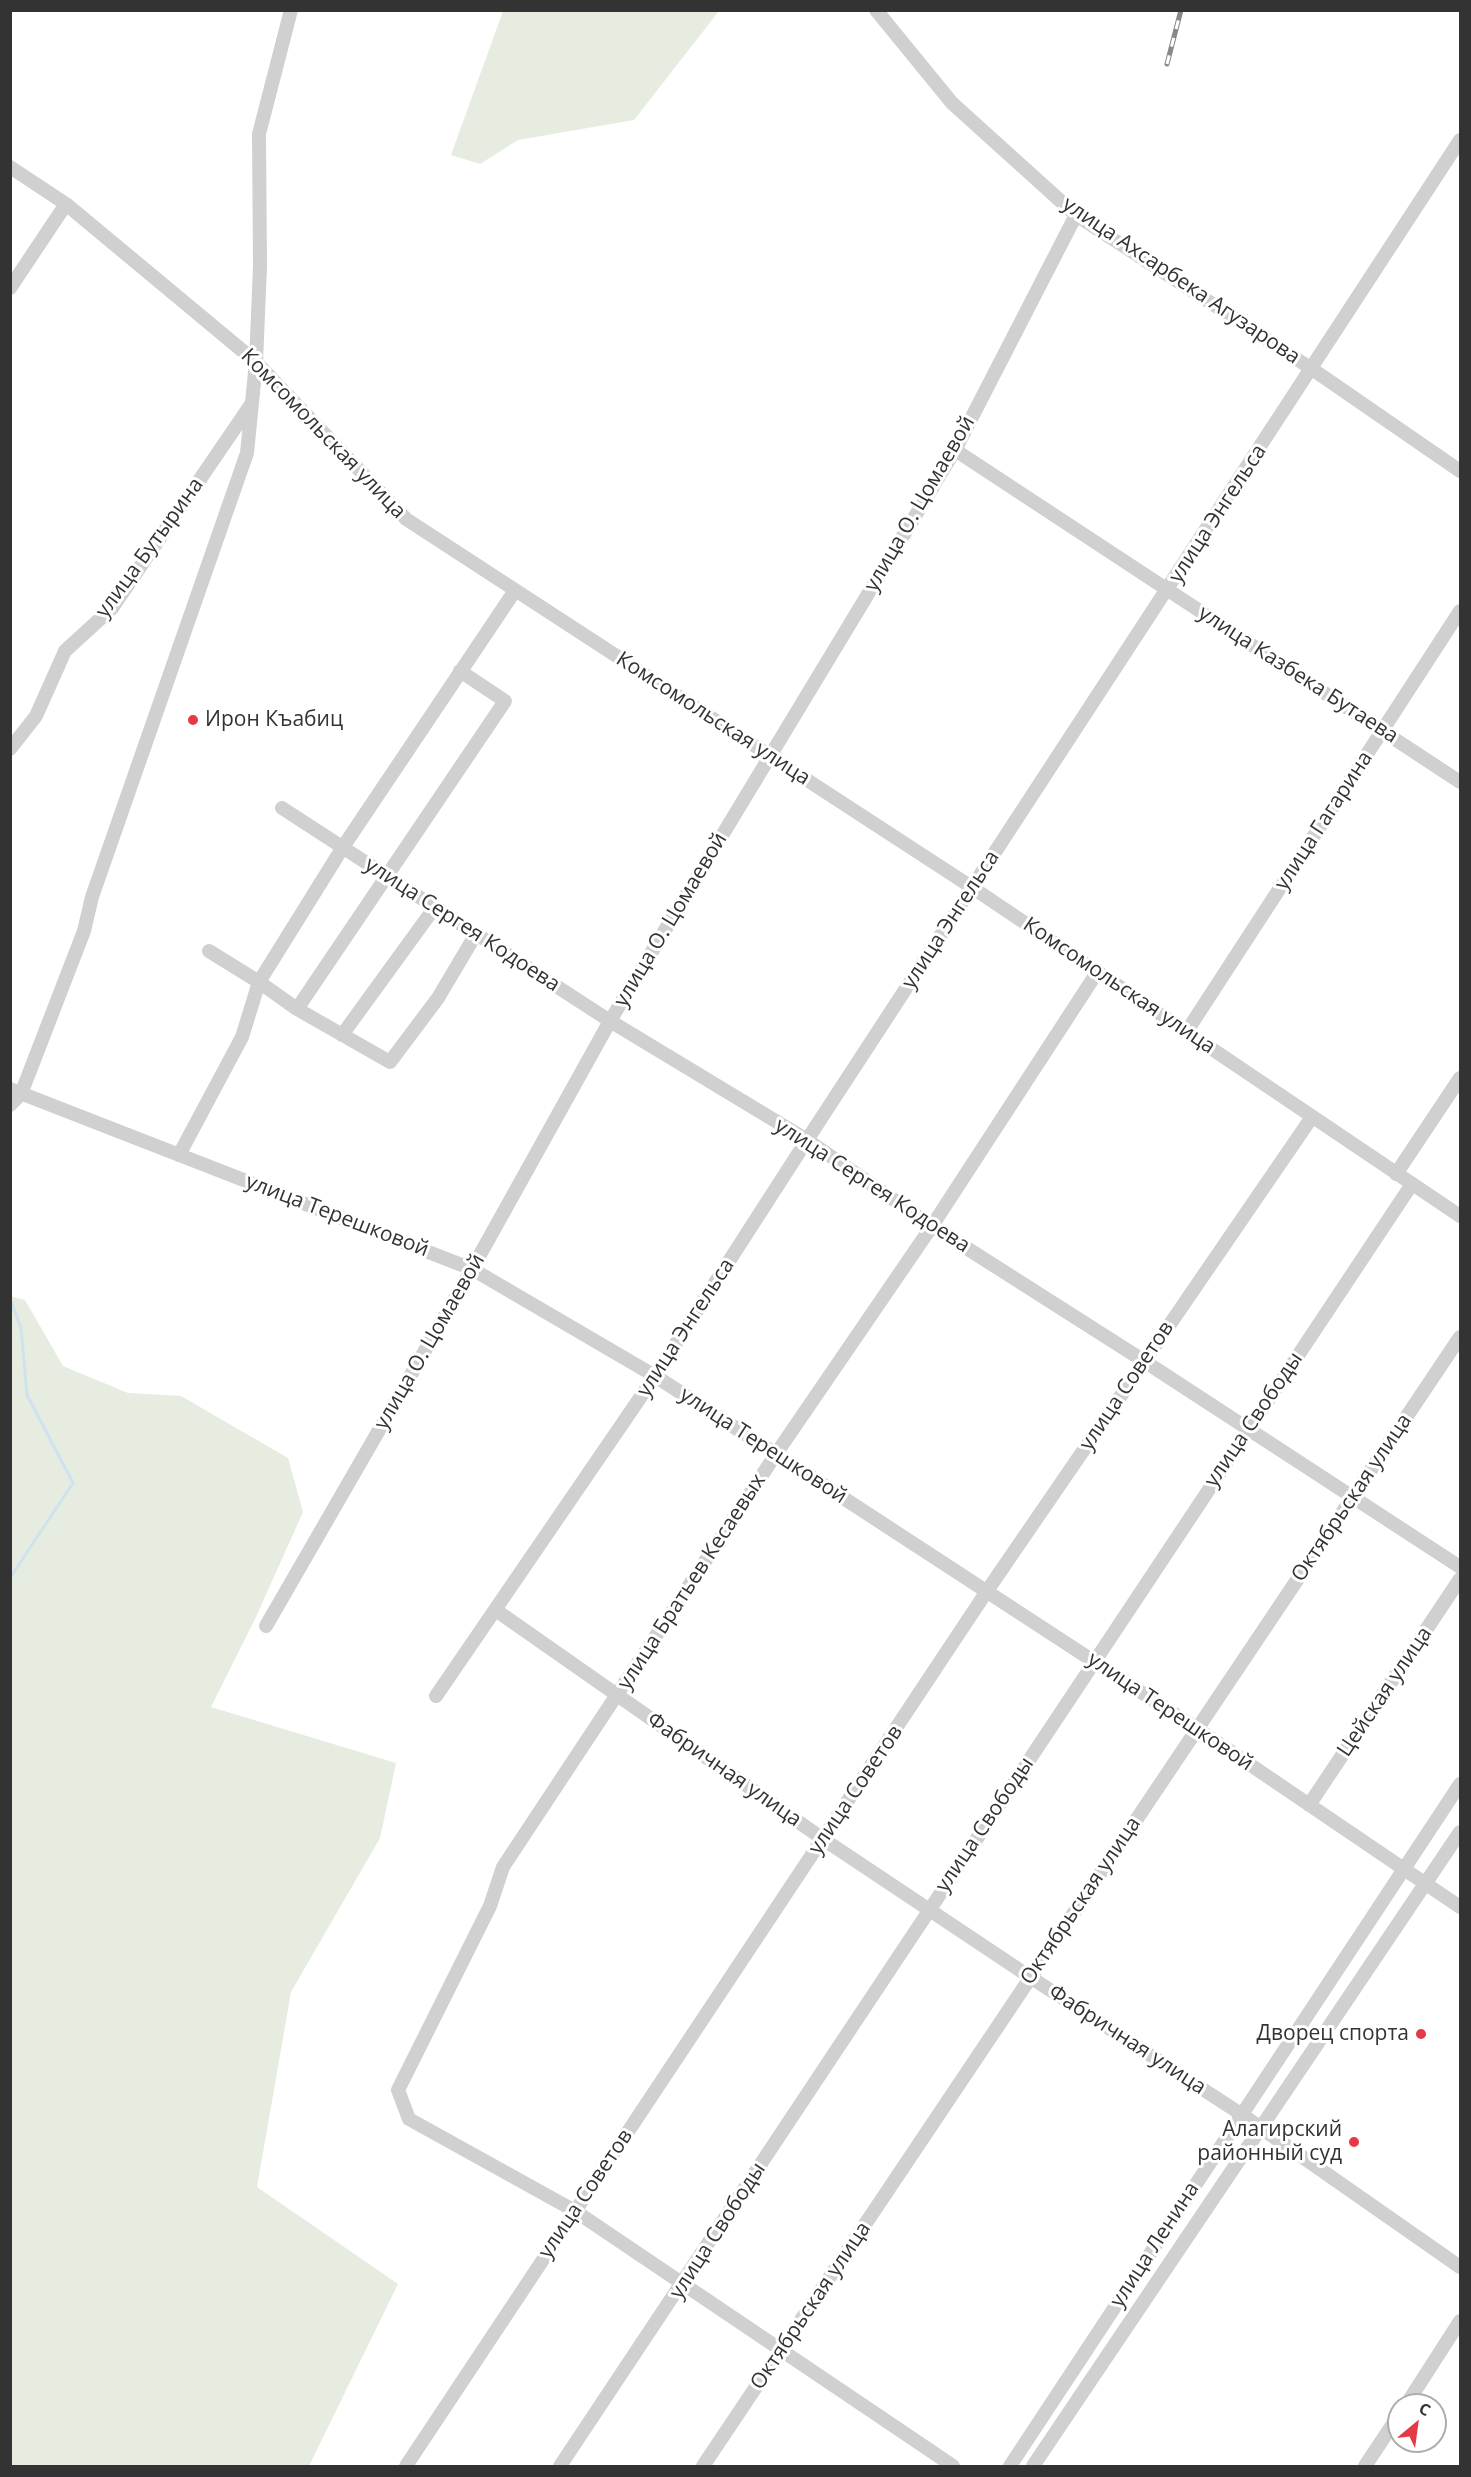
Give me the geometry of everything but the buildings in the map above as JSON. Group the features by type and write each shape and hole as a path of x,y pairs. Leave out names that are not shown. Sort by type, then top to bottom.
{"street":[{"path":"10,1105 84,931 92,897 247,453 256,362 260,266 259,134 291,10"},
{"name":"улица Ахсарбека Агузарова","path":"876,10 952,103 1076,215 1312,369 1461,471"},
{"name":"улица Энгельса","path":"436,1696 656,1376 807,1140 1461,140"},
{"name":"Комсомольская улица","path":"10,167 66,204 256,362 406,519 973,888 1461,1216"},
{"path":"10,288 66,204"},
{"name":"улица О. Цомаевой","path":"266,1626 472,1269 610,1022 955,450 1076,215"},
{"name":"улица Бутырина","path":"10,749 36,716 65,651 112,608 252,404"},
{"name":"улица Казбека Бутаева","path":"955,450 1461,782"},
{"path":"179,1155 242,1037 259,982 343,847 514,591"},
{"name":"улица Гагарина","path":"1187,1031 1461,611"},
{"path":"297,1009 505,701 460,671"},
{"name":"улица Сергея Кодоева","path":"282,807 610,1022 807,1140 932,1226 1461,1567"},
{"path":"342,1035 435,907"},
{"path":"209,951 297,1009 390,1062 438,998 476,934"},
{"name":"улица Братьев Кесаевых","path":"575,2211 409,2119 398,2090 490,1906 503,1867 776,1454 932,1226 1098,971"},
{"path":"1396,1174 1461,1078"},
{"name":"улица Терешковой","path":"16,1091 472,1269 656,1376 1095,1661 1461,1907"},
{"name":"улица Советов","path":"405,2466 987,1591 1312,1117"},
{"name":"улица Свободы","path":"560,2466 683,2284 1247,1429 1412,1184"},
{"name":"Октябрьская улица","path":"703,2466 1196,1728 1461,1337"},
{"name":"Цейская улица","path":"1309,1805 1461,1580"},
{"name":"Фабричная улица","path":"496,1611 823,1839 1262,2128 1461,2267"},
{"name":"улица Ленина","path":"1010,2466 1461,1784"},
{"name":"улица Ленина","path":"1034,2466 1461,1832"},
{"path":"575,2211 953,2466"},
{"path":"1414,2393 1461,2321"},
{"path":"1365,2466 1387,2433"}],"shaded area":[{"path":"503,10 719,11 634,120 518,140 480,164 451,155"},
{"path":"10,1296 25,1300 63,1366 128,1393 181,1396 288,1458 303,1512 256,1617 211,1707 396,1763 380,1838 291,1992 257,2187 398,2284 309,2466 11,2466"}],"waterway":[{"path":"10,1299 21,1328 27,1395 73,1483 10,1578"}],"railway":[{"path":"1167,64 1181,10"}],"place":[{"name":"Ирон Къабиц","path":"193,720"},
{"name":"Дворец спорта","path":"1421,2034"},
{"name":"Алагирский районный суд","path":"1354,2142"}]}
